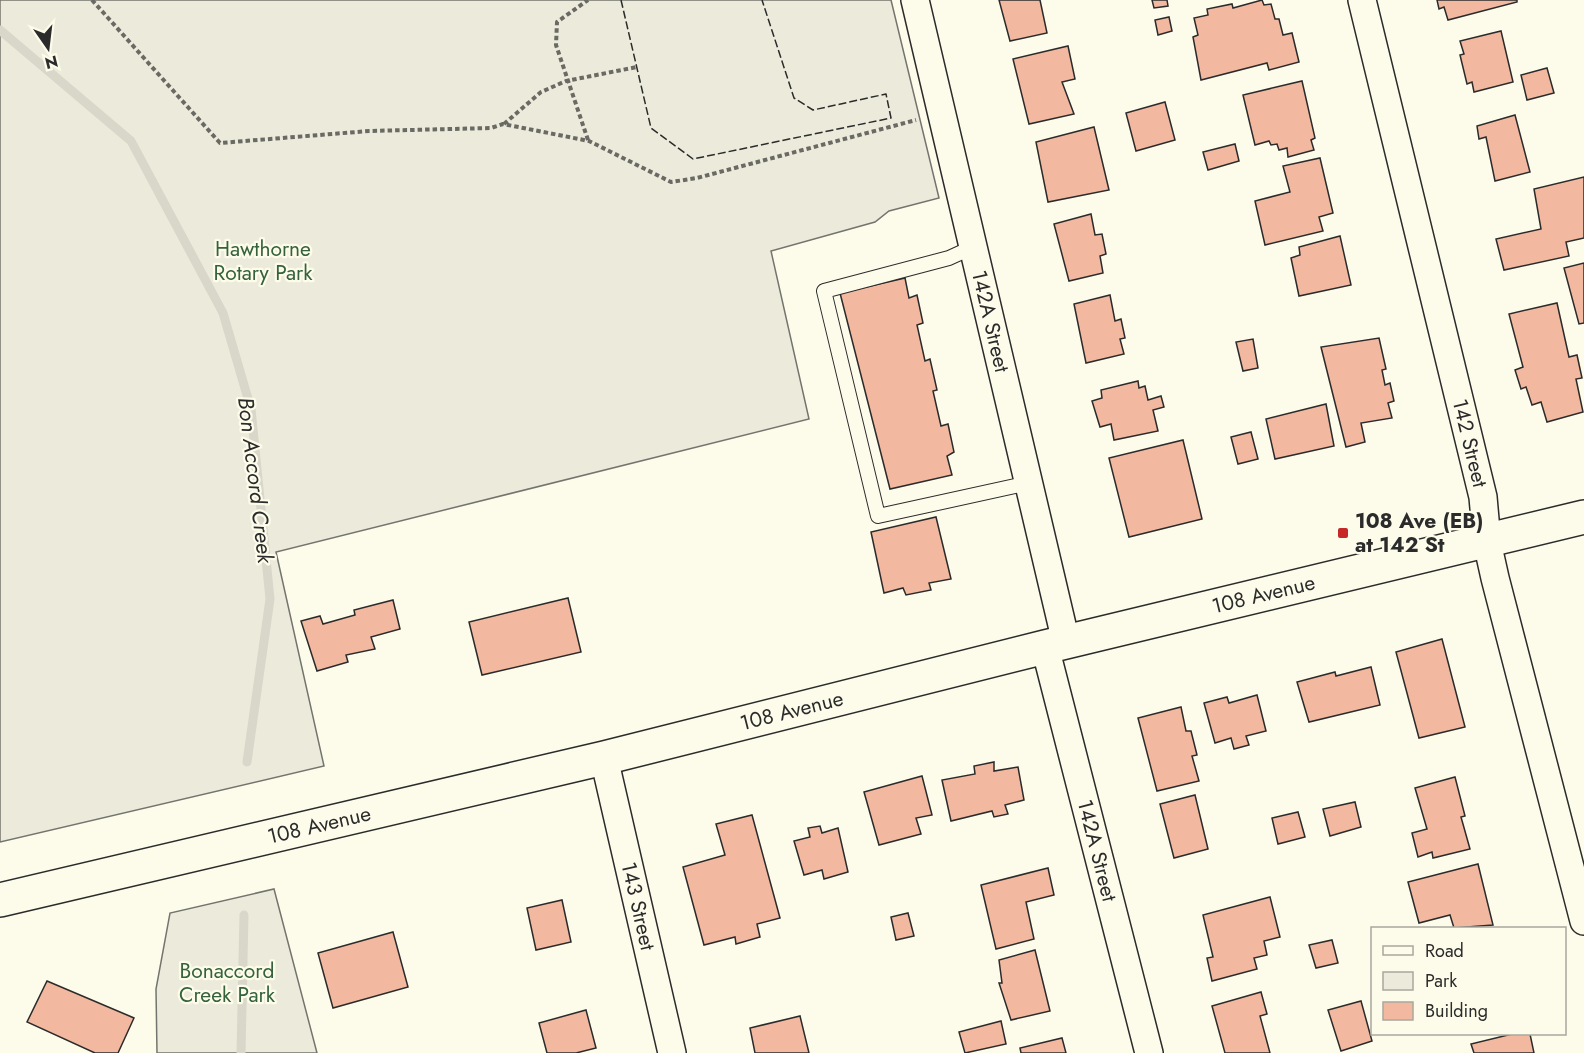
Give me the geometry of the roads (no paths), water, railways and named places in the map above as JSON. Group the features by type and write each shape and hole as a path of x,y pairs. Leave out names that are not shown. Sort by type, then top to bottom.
{"main road":[{"name":"108 Avenue","path":"0,900 604,758 1584,517"}],"street":[{"name":"142A Street","path":"915,0 1029,483 1056,645 1149,1053"},
{"name":"142 Street","path":"1362,0 1483,497 1487,542 1584,921"},
{"name":"143 Street","path":"604,758 672,1053"}],"lane":[{"path":"973,247 949,258 824,291 878,516 1029,483"}],"waterway":[{"name":"Bon Accord Creek","path":"0,30 131,141 223,313 251,409 270,599 247,762"},
{"name":"Bon Accord Creek","path":"241,1053 244,915"}],"place":[{"name":"108 Ave (EB) at 142 St","path":"1343,533"}],"park label":[{"name":"Hawthorne Rotary Park","path":"263,261"},
{"name":"Bonaccord Creek Park","path":"227,983"}]}
